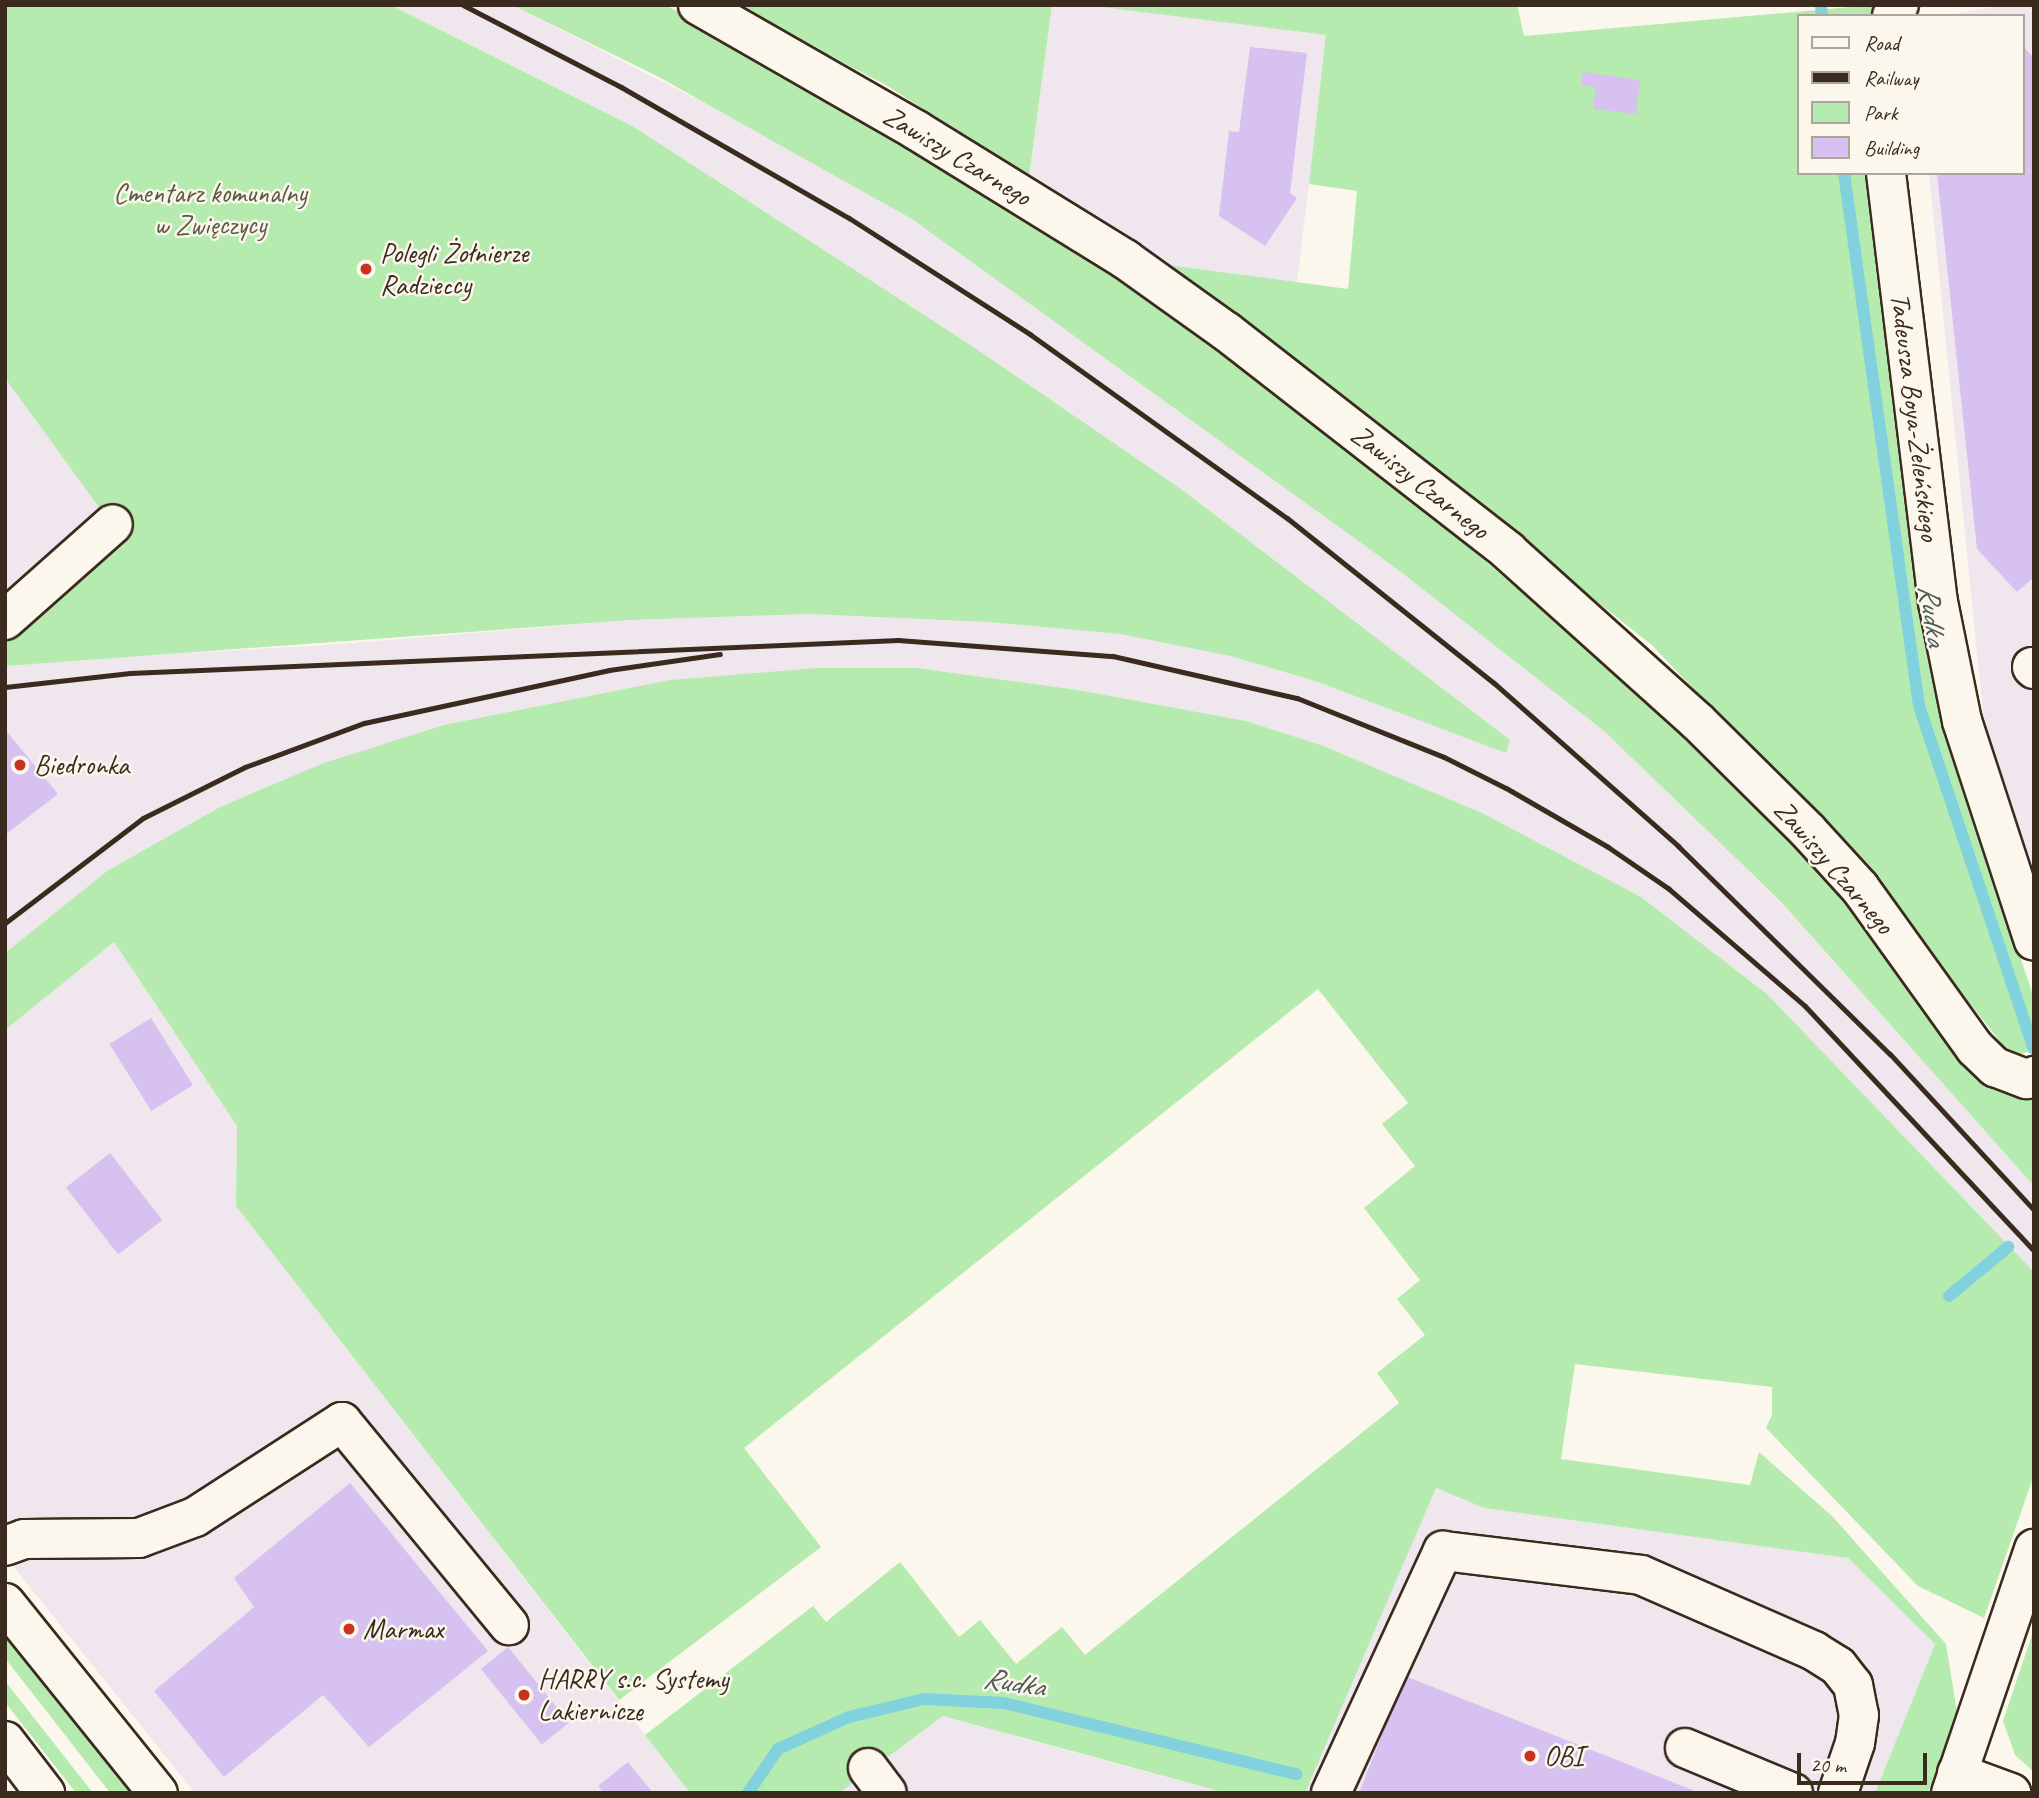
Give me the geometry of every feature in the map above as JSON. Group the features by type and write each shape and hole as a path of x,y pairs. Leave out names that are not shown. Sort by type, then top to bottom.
{"street":[{"name":"Zawiszy Czarnego","path":"698,5 916,130 1125,259 1237,339 1508,551 1697,721 1808,831 1860,888 1975,1048 1995,1067 2030,1078"},
{"name":"Tadeusza Boya-Żeleńskiego","path":"1886,175 1938,603 1962,721 2034,941"},
{"path":"5,620 113,524"},
{"path":"5,1546 24,1539 139,1538 195,1517 342,1422 509,1625"},
{"path":"2011,1793 1954,1783 2034,1549"},
{"path":"1331,1793 1443,1551 1641,1575 1814,1651 1838,1666 1853,1685 1859,1715 1855,1744 1838,1793"},
{"path":"5,1603 158,1793"},
{"path":"5,1741 46,1793"},
{"path":"1685,1748 1793,1793"}],"shaded area":[{"path":"391,5 512,5 779,141 912,219 1397,569 1604,731 1780,902 2034,1186 2034,1272 1767,994 1641,897 1484,816 1321,745 1246,721 1078,690 917,668 815,668 670,680 321,764 220,807 107,871 5,953 5,666 26,662 326,645 631,620 809,614 987,622 1120,634 1230,656 1315,681 1505,752 1509,740 1269,556 1181,489 972,346 634,127"},
{"path":"1052,5 1085,5 1327,35 1297,283 1168,265 1029,177"},
{"path":"2003,5 2034,5 2034,879 1985,733 1929,175 2025,175 2025,14 1956,14"},
{"path":"5,378 103,510 5,591"},
{"path":"114,942 237,1126 236,1206 690,1793 195,1793 5,1556 5,1030"},
{"path":"1435,1488 1484,1508 1848,1558 1935,1644 1875,1793 1305,1793"},
{"path":"943,1716 1124,1766 1226,1793 838,1793"}],"green space":[{"name":"Cmentarz komunalny w Zwięczycy","path":"5,5 391,5 634,127 972,346 1181,489 1269,556 1510,740 1506,753 1315,681 1230,656 1120,634 987,622 809,614 631,620 5,666 5,640 125,543 5,378"},
{"path":"512,5 666,5 886,128 1120,278 1313,414 1636,690 1853,900 2034,1092 2034,1186 1780,901 1604,731 1397,569 912,219 657,76"},
{"path":"731,5 1052,5 1029,177 886,85"},
{"path":"1085,5 1517,5 1524,36 1873,5 1870,14 1798,14 1798,175 1867,175 1916,566 1950,752 2034,998 2034,1050 2012,1057 1870,876 1652,645 1168,265 1348,289 1357,191 1309,184 1326,35"},
{"path":"815,668 917,668 1078,690 1246,721 1321,745 1484,814 1641,897 1767,994 2034,1272 2034,1475 1984,1618 1918,1586 1766,1428 1772,1415 1772,1387 1575,1364 1561,1459 1750,1485 1759,1452 1832,1516 1946,1644 1957,1712 1928,1793 1875,1793 1935,1644 1848,1558 1484,1508 1436,1488 1305,1793 1226,1793 943,1716 839,1793 690,1793 645,1735 813,1606 826,1622 900,1562 959,1637 980,1620 1016,1664 1062,1627 1085,1655 1399,1403 1377,1373 1425,1335 1397,1299 1420,1280 1364,1208 1415,1166 1382,1124 1408,1103 1318,989 744,1448 821,1547 619,1700 236,1206 237,1126 114,942 5,1030 5,953 107,871 220,807 321,764 444,725 670,680"},
{"path":"5,1629 133,1793 110,1793 5,1658"},
{"path":"2034,1629 2034,1772 2015,1755 2003,1721"},
{"path":"5,1681 93,1793 76,1793 5,1702"}],"building":[{"path":"1250,47 1307,53 1290,193 1297,198 1265,246 1219,216 1229,131 1239,132"},
{"path":"2025,48 2034,58 2034,577 2017,592 1977,549 1937,175 2025,175"},
{"path":"1583,72 1640,80 1636,114 1593,109 1596,87 1581,85"},
{"name":"Biedronka","path":"8,733 58,794 5,835 5,735"},
{"path":"151,1018 193,1085 151,1111 109,1044"},
{"path":"110,1153 162,1220 118,1254 66,1187"},
{"name":"Marmax","path":"350,1483 488,1651 369,1747 323,1695 224,1777 154,1691 254,1607 234,1578"},
{"name":"HARRY s.c. Systemy Lakiernicze","path":"508,1647 569,1722 542,1744 481,1669"},
{"path":"1405,1676 1700,1793 1359,1793"},
{"path":"628,1762 653,1793 604,1793 598,1786"}],"waterway":[{"name":"Rudka","path":"1821,5 1822,14"},
{"name":"Rudka","path":"1844,175 1919,706 2034,1049"},
{"name":"Rudka","path":"1949,1296 2008,1247"},
{"name":"Rudka","path":"748,1793 778,1749 849,1717 924,1699 1004,1703 1296,1774"}],"railway":[{"path":"463,5 621,87 849,218 1031,335 1287,518 1494,683 1678,846 1890,1054 2034,1210"},
{"path":"5,687 130,673 898,640 1113,656 1297,698 1444,757 1506,788 1608,847 1669,889 1805,1006 2034,1251"},
{"path":"5,923 143,818 245,767 364,723 609,670 720,654"}],"place":[{"name":"Polegli Żołnierze Radzieccy","path":"366,269"},
{"name":"Biedronka","path":"20,765"},
{"name":"Marmax","path":"349,1629"},
{"name":"HARRY s.c. Systemy Lakiernicze","path":"524,1695"},
{"name":"OBI","path":"1530,1756"}]}
